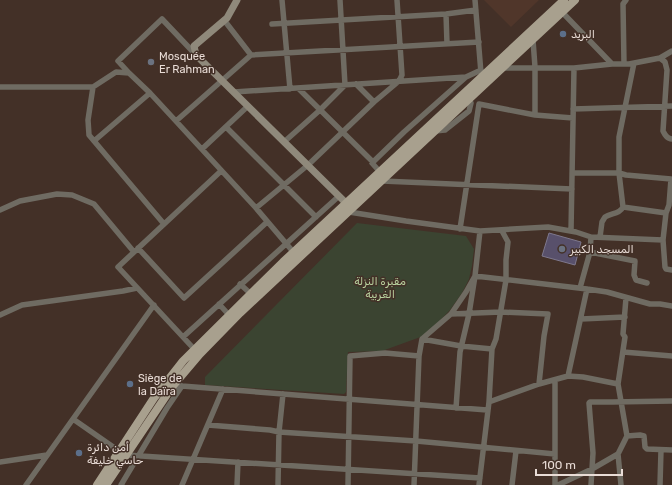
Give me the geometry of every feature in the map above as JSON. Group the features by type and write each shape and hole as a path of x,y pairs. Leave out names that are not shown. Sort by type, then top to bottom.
{"main road":[{"path":"97,485 172,387 200,354 346,203 481,74 561,4 575,0"},
{"path":"160,403 183,361 251,294 349,212 470,101 533,40 561,4"},
{"path":"106,485 123,453"}],"street":[{"path":"196,55 194,46 227,18 236,0"},
{"path":"282,0 290,89"},
{"path":"284,142 345,85 340,0"},
{"path":"256,208 308,165 374,102 399,81 402,75 397,0"},
{"path":"234,92 299,89 466,77 481,74 475,0"},
{"path":"624,64 623,4 626,0"},
{"path":"561,4 612,64"},
{"path":"272,24 284,22 446,14 476,10"},
{"path":"446,14 447,44"},
{"path":"297,255 202,149 118,61 162,19 196,55 346,203"},
{"path":"224,20 251,55"},
{"path":"533,40 536,115"},
{"path":"176,121 251,55 478,42"},
{"path":"503,68 574,68 634,63 660,58 672,51"},
{"path":"660,58 665,62 667,70 663,131 665,136 672,139"},
{"path":"600,237 602,222 605,216 618,213 623,207 619,173 619,137 634,63"},
{"path":"571,231 574,68"},
{"path":"0,87 94,87 116,72 129,73"},
{"path":"373,162 404,132 466,77"},
{"path":"356,84 374,102"},
{"path":"94,87 88,120 89,135 164,224"},
{"path":"299,89 373,162 372,163 380,172"},
{"path":"94,141 150,93"},
{"path":"470,101 536,115 573,118"},
{"path":"460,229 479,104"},
{"path":"202,149 248,106"},
{"path":"573,110 672,106"},
{"path":"226,127 316,216"},
{"path":"195,350 118,267 221,171"},
{"path":"572,173 619,173 671,179 671,205 666,213 663,240 665,267 666,269 672,270"},
{"path":"382,181 572,188"},
{"path":"0,210 20,201 57,194 72,194 94,204 136,250 184,298 267,222"},
{"path":"183,337 339,196"},
{"path":"623,207 666,213"},
{"path":"349,212 480,231 502,231 548,227 591,236 663,240"},
{"path":"456,408 460,352 469,314 480,231"},
{"path":"479,485 489,402 492,349 496,338 506,280 508,242 502,231"},
{"path":"580,288 590,252 591,236"},
{"path":"590,252 635,261 634,275 636,280 647,283"},
{"path":"475,276 587,288 650,304 672,306"},
{"path":"414,485 419,356 422,339 451,314 475,276"},
{"path":"240,284 251,294"},
{"path":"0,315 22,305 137,288"},
{"path":"568,376 587,288"},
{"path":"555,380 555,454 557,485 592,469 618,454 627,436 618,384 625,337 623,334 626,298"},
{"path":"219,304 229,316"},
{"path":"26,485 154,305"},
{"path":"451,314 501,312 548,314 544,336 540,384"},
{"path":"580,319 624,317"},
{"path":"422,339 461,346 492,349"},
{"path":"623,352 672,356"},
{"path":"348,485 350,356 385,353 419,356"},
{"path":"489,402 568,376 583,376 618,384"},
{"path":"172,387 182,386 349,399 356,401 487,410"},
{"path":"122,485 138,457 160,403 182,386"},
{"path":"182,485 223,389"},
{"path":"278,485 279,432 283,394"},
{"path":"590,485 593,453 589,403 593,401 672,401"},
{"path":"73,419 123,453 138,457 480,478"},
{"path":"208,425 279,432 416,441 555,454"},
{"path":"627,436 644,436 645,447 647,449 672,450"},
{"path":"660,450 660,485"},
{"path":"512,485 516,451"},
{"path":"618,454 622,485"},
{"path":"0,462 47,455"},
{"path":"237,485 238,462"}],"shaded area":[{"path":"484,0 539,0 511,27"}],"green space":[{"name":"مقبرة النزلة الغربية","path":"357,223 466,236 474,249 472,266 469,279 462,293 450,310 426,335 382,351 348,352 346,392 344,394 205,385 205,377"}],"building":[{"name":"المسجد الكبير","path":"549,233 581,242 575,265 542,256"}],"place":[{"name":"البريد","path":"563,34"},
{"name":"Mosquée Er Rahman","path":"151,62"},
{"name":"المسجد الكبير","path":"562,249"},
{"name":"Siège de la Daïra","path":"130,384"},
{"name":"أمن دائرة حاسي خليفة","path":"79,453"}]}
